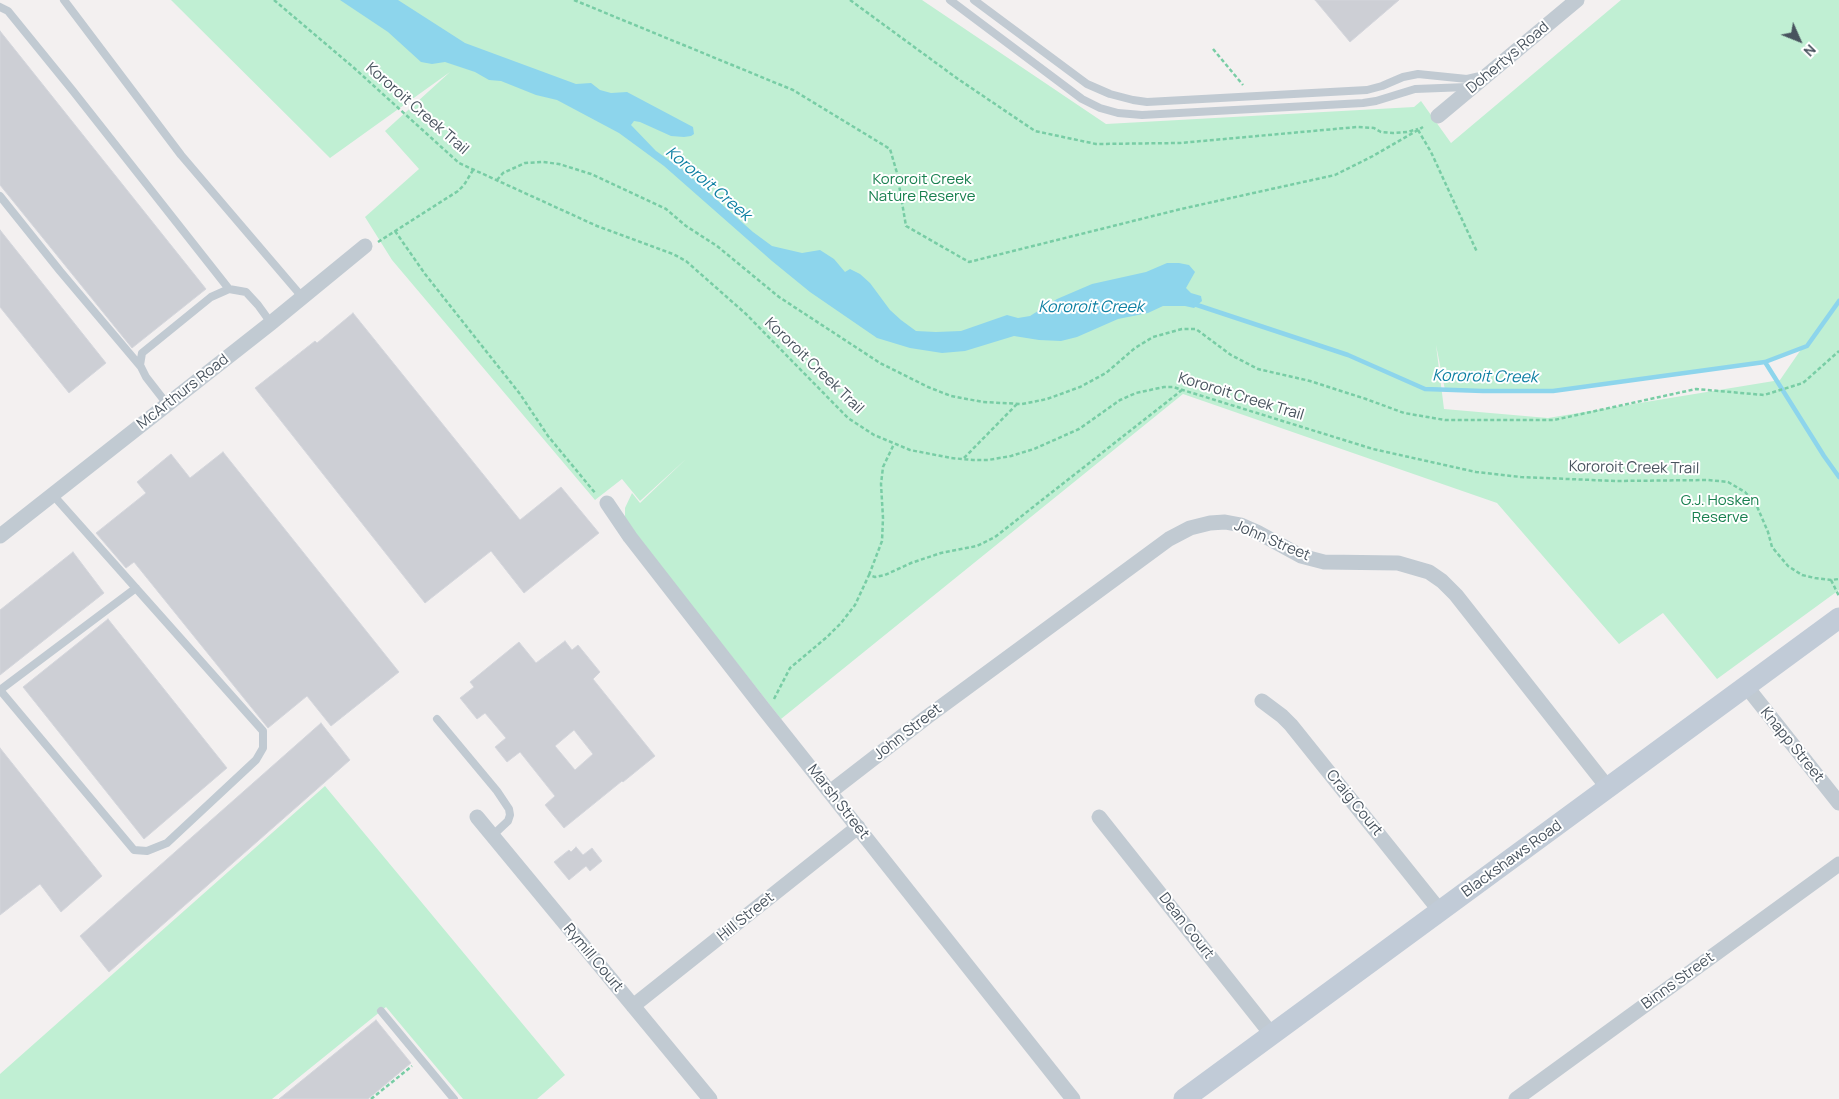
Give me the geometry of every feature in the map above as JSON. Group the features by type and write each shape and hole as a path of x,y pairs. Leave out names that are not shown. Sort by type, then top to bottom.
{"main road":[{"name":"Blackshaws Road","path":"1184,1099 1839,618"}],"street":[{"name":"Dohertys Road","path":"1438,116 1577,0"},
{"name":"McArthurs Road","path":"0,536 303,298 365,246"},
{"name":"Marsh Street","path":"607,503 630,537 763,708 1073,1099"},
{"name":"John Street","path":"830,792 927,717 1169,539 1190,528 1210,523 1225,522 1257,532 1300,556 1332,562 1376,561 1398,563 1414,566 1436,576 1456,595 1608,788"},
{"name":"Knapp Street","path":"1746,686 1839,803"},
{"name":"Craig Court","path":"1262,701 1291,725 1440,911"},
{"name":"Rymill Court","path":"477,817 710,1099"},
{"name":"Dean Court","path":"1099,817 1272,1035"},
{"name":"Hill Street","path":"633,1006 858,827"},
{"name":"Binns Street","path":"1516,1099 1839,864"}],"lane":[{"path":"64,0 181,155 303,298"},
{"path":"950,0 1091,104 1108,111 1131,114 1364,103 1376,102 1415,89 1436,87 1462,88 1478,83"},
{"path":"974,0 1087,84 1110,94 1132,100 1148,102 1367,90 1414,74 1471,79 1495,68"},
{"path":"0,7 8,11 229,288 246,292 271,323"},
{"path":"1023,55 1032,43"},
{"path":"1131,114 1132,100"},
{"path":"0,196 142,368"},
{"path":"167,404 146,377 140,365 142,353 211,297 229,288"},
{"path":"53,495 136,588 263,731 263,748 256,760 167,843 147,851 134,850 0,690 136,588"},
{"path":"438,719 497,790 509,809 508,821 492,836"},
{"path":"381,1011 454,1099"}],"path":[{"name":"Kororoit Creek Trail","path":"274,0 353,67 459,163 597,226 686,260 746,314 848,418 874,435 910,450 929,455 988,460 1034,449 1079,429 1120,400 1136,393 1164,387 1182,390 1373,448 1476,472 1521,477 1708,480 1728,482 1745,492 1756,504 1772,547 1788,566 1802,574 1831,580 1839,579"},
{"path":"574,0 793,90 890,149 897,172 906,226 969,262 1181,209 1335,175 1424,127"},
{"path":"1213,49 1243,85"},
{"path":"1418,130 1431,152 1477,252"},
{"path":"497,180 503,173 525,163 543,162 558,164 591,174 666,209 686,226 717,246 778,297 880,363 928,387 951,396 983,402 1017,404 1047,399 1080,387 1106,373 1135,348 1153,337 1182,329 1196,329 1231,355 1258,369 1310,381 1366,398 1404,413 1445,420 1554,420 1696,389 1764,395 1803,383 1839,351"},
{"path":"365,246 372,246 458,191 473,170"},
{"path":"395,231 425,274 520,394 548,436 596,494 607,503"},
{"path":"869,575 875,577 885,575 920,560 977,546 995,537 1182,390"},
{"path":"964,459 1017,404"},
{"path":"763,708 776,698 790,668 841,623 854,605 869,575 882,540 881,484 883,467 894,444"},
{"path":"1831,580 1839,596"},
{"path":"371,1099 412,1066"}],"green space":[{"path":"171,0 922,0 1106,124 1414,107 1421,101 1451,143 1621,0 1839,0 1839,590 1717,679 1663,613 1619,644 1497,503 1183,394 781,719 625,521 625,508 632,493 640,503 686,459 640,501 622,479 595,500 392,260 365,217 419,169 385,131 450,72 330,158","holes":["1436,345 1445,390 1553,391 1765,362 1802,348 1780,380 1548,418 1444,409"]},
{"path":"325,786 565,1075 537,1099 463,1099 386,1007 272,1099 0,1099 0,1074"}],"water":[{"name":"Kororoit Creek","path":"340,0 398,0 465,43 576,84 591,83 600,90 611,93 627,92 693,127 694,134 684,137 671,136 640,122 634,121 631,125 656,151 682,169 753,232 772,246 802,253 820,250 834,259 845,272 850,269 860,274 870,283 890,310 916,331 961,331 1007,315 1018,318 1030,316 1057,299 1092,284 1146,272 1167,263 1189,265 1195,272 1186,288 1191,293 1201,296 1202,301 1194,308 1163,306 1148,313 1118,319 1077,337 1061,341 1014,336 965,351 942,353 910,348 877,338 810,292 664,166 619,133 557,100 536,95 501,81 489,80 475,72 445,62 432,64 421,62 388,32"}],"building":[{"path":"1315,0 1399,0 1350,42"},
{"path":"0,31 206,289 132,348 0,185"},
{"path":"0,230 106,363 69,393 0,307"},
{"path":"353,313 520,520 561,487 599,533 524,593 491,551 425,603 255,388 315,341 317,343"},
{"path":"223,452 399,672 331,726 307,696 268,728 134,562 126,568 96,533 146,493 137,482 171,454 190,478"},
{"path":"73,552 104,593 0,675 0,610"},
{"path":"108,619 227,768 144,839 23,687"},
{"path":"565,641 572,650 578,645 600,672 593,679 655,756 564,828 545,805 555,796 520,752 507,762 495,747 506,738 485,713 477,719 460,698 474,687 470,682 519,642 536,663","holes":["574,730 593,754 575,770 555,746"]},
{"path":"321,723 350,760 109,972 80,936"},
{"path":"0,748 102,876 61,912 40,884 0,915"},
{"path":"576,847 583,855 592,848 602,861 590,871 586,866 569,880 554,862"},
{"path":"376,1020 411,1063 368,1099 279,1099"}],"waterway":[{"name":"Kororoit Creek","path":"1194,304 1348,355 1425,389 1553,391 1765,362 1807,346 1839,301"},
{"path":"1765,362 1839,477"}],"park label":[{"name":"Kororoit Creek Nature Reserve","path":"922,188"},
{"name":"G.J. Hosken Reserve","path":"1720,510"}]}
